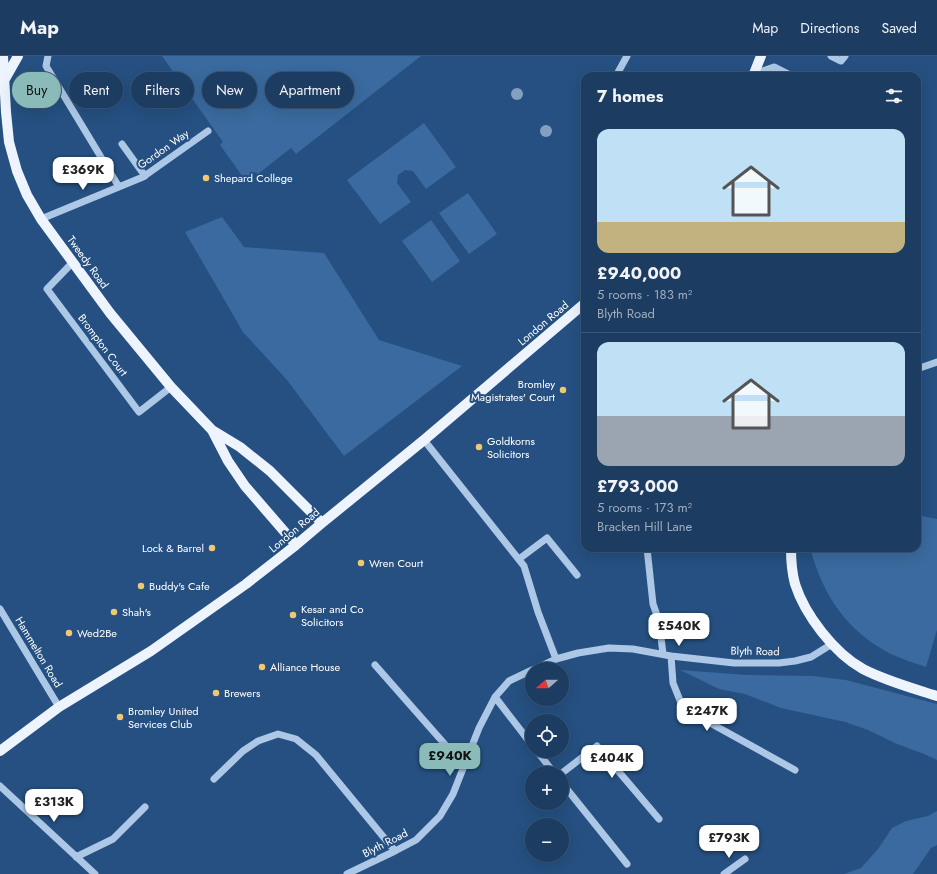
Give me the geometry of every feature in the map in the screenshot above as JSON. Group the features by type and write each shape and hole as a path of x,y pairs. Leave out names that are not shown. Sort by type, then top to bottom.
{"main road":[{"name":"Tweedy Road","path":"3,56 9,142 26,195 41,219 110,313 171,387 212,430 240,447 270,471 322,523"},
{"path":"5,79 18,56"},
{"path":"754,72 761,56"},
{"name":"London Road","path":"0,751 59,707 151,651 246,584 424,440 581,306"},
{"name":"Tweedy Road","path":"212,430 228,461 245,486 296,545"},
{"path":"791,552 793,574 799,595 813,619 832,644 851,661 872,673 896,683 937,696"}],"street":[{"path":"48,56 46,66 119,187"},
{"path":"618,72 627,56"},
{"path":"831,56 841,60 845,56"},
{"path":"761,72 774,67 784,72"},
{"name":"Gordon Way","path":"41,219 145,176 208,132"},
{"path":"122,144 145,176"},
{"name":"Brompton Court","path":"73,262 47,289 138,412 171,387"},
{"path":"921,368 937,362"},
{"path":"424,440 524,566 538,612 556,659"},
{"path":"519,559 547,538 577,575"},
{"path":"647,552 653,604 659,621 663,654"},
{"name":"Hammelton Road","path":"0,609 59,707"},
{"name":"Blyth Road","path":"550,662 589,650 609,648 633,649 670,656 734,663 780,663 811,657 832,644"},
{"path":"670,656 673,683 683,708 795,770"},
{"path":"375,665 464,766"},
{"name":"Blyth Road","path":"347,874 416,840 440,816 453,794 479,728 495,697 509,681 525,673"},
{"path":"495,697 525,736"},
{"path":"214,779 243,751 258,741 278,734 296,739 316,755 395,851"},
{"path":"569,768 597,746 659,819"},
{"path":"542,758 549,766"},
{"path":"0,786 95,874"},
{"path":"569,792 627,864"},
{"path":"76,857 113,839 145,807"},
{"path":"724,874 745,858"}],"shaded area":[{"path":"162,56 421,56 296,154 291,148 258,174 255,172 245,180 220,145 223,142 194,101 194,72 173,72"},
{"path":"424,123 456,167 426,189 413,171 405,170 398,175 397,183 411,202 380,224 347,180"},
{"path":"468,193 497,234 469,254 439,213"},
{"path":"222,217 244,247 324,253 379,340 462,366 344,456 287,380 243,332 185,232"},
{"path":"431,220 460,261 432,282 402,241"},
{"path":"921,516 937,519 937,630 926,667 891,654 875,645 849,623 829,596 815,565 811,552 921,552"},
{"path":"680,670 746,675 813,676 846,680 937,704 937,760 897,744 868,730 845,722 781,708 745,694 719,689"},
{"path":"937,811 937,845 931,848 913,874 844,874 861,868 878,849 892,828 906,821 928,816"}],"place":[{"name":"Shepard College","path":"206,178"},
{"name":"Bromley Magistrates' Court","path":"563,390"},
{"name":"Goldkorns Solicitors","path":"479,447"},
{"name":"Lock & Barrel","path":"212,548"},
{"name":"Wren Court","path":"361,563"},
{"name":"Buddy's Cafe","path":"141,586"},
{"name":"Shah's","path":"114,612"},
{"name":"Kesar and Co Solicitors","path":"293,615"},
{"name":"Wed2Be","path":"69,633"},
{"name":"Alliance House","path":"262,667"},
{"name":"Brewers","path":"216,693"},
{"name":"Bromley United Services Club","path":"120,717"}]}
